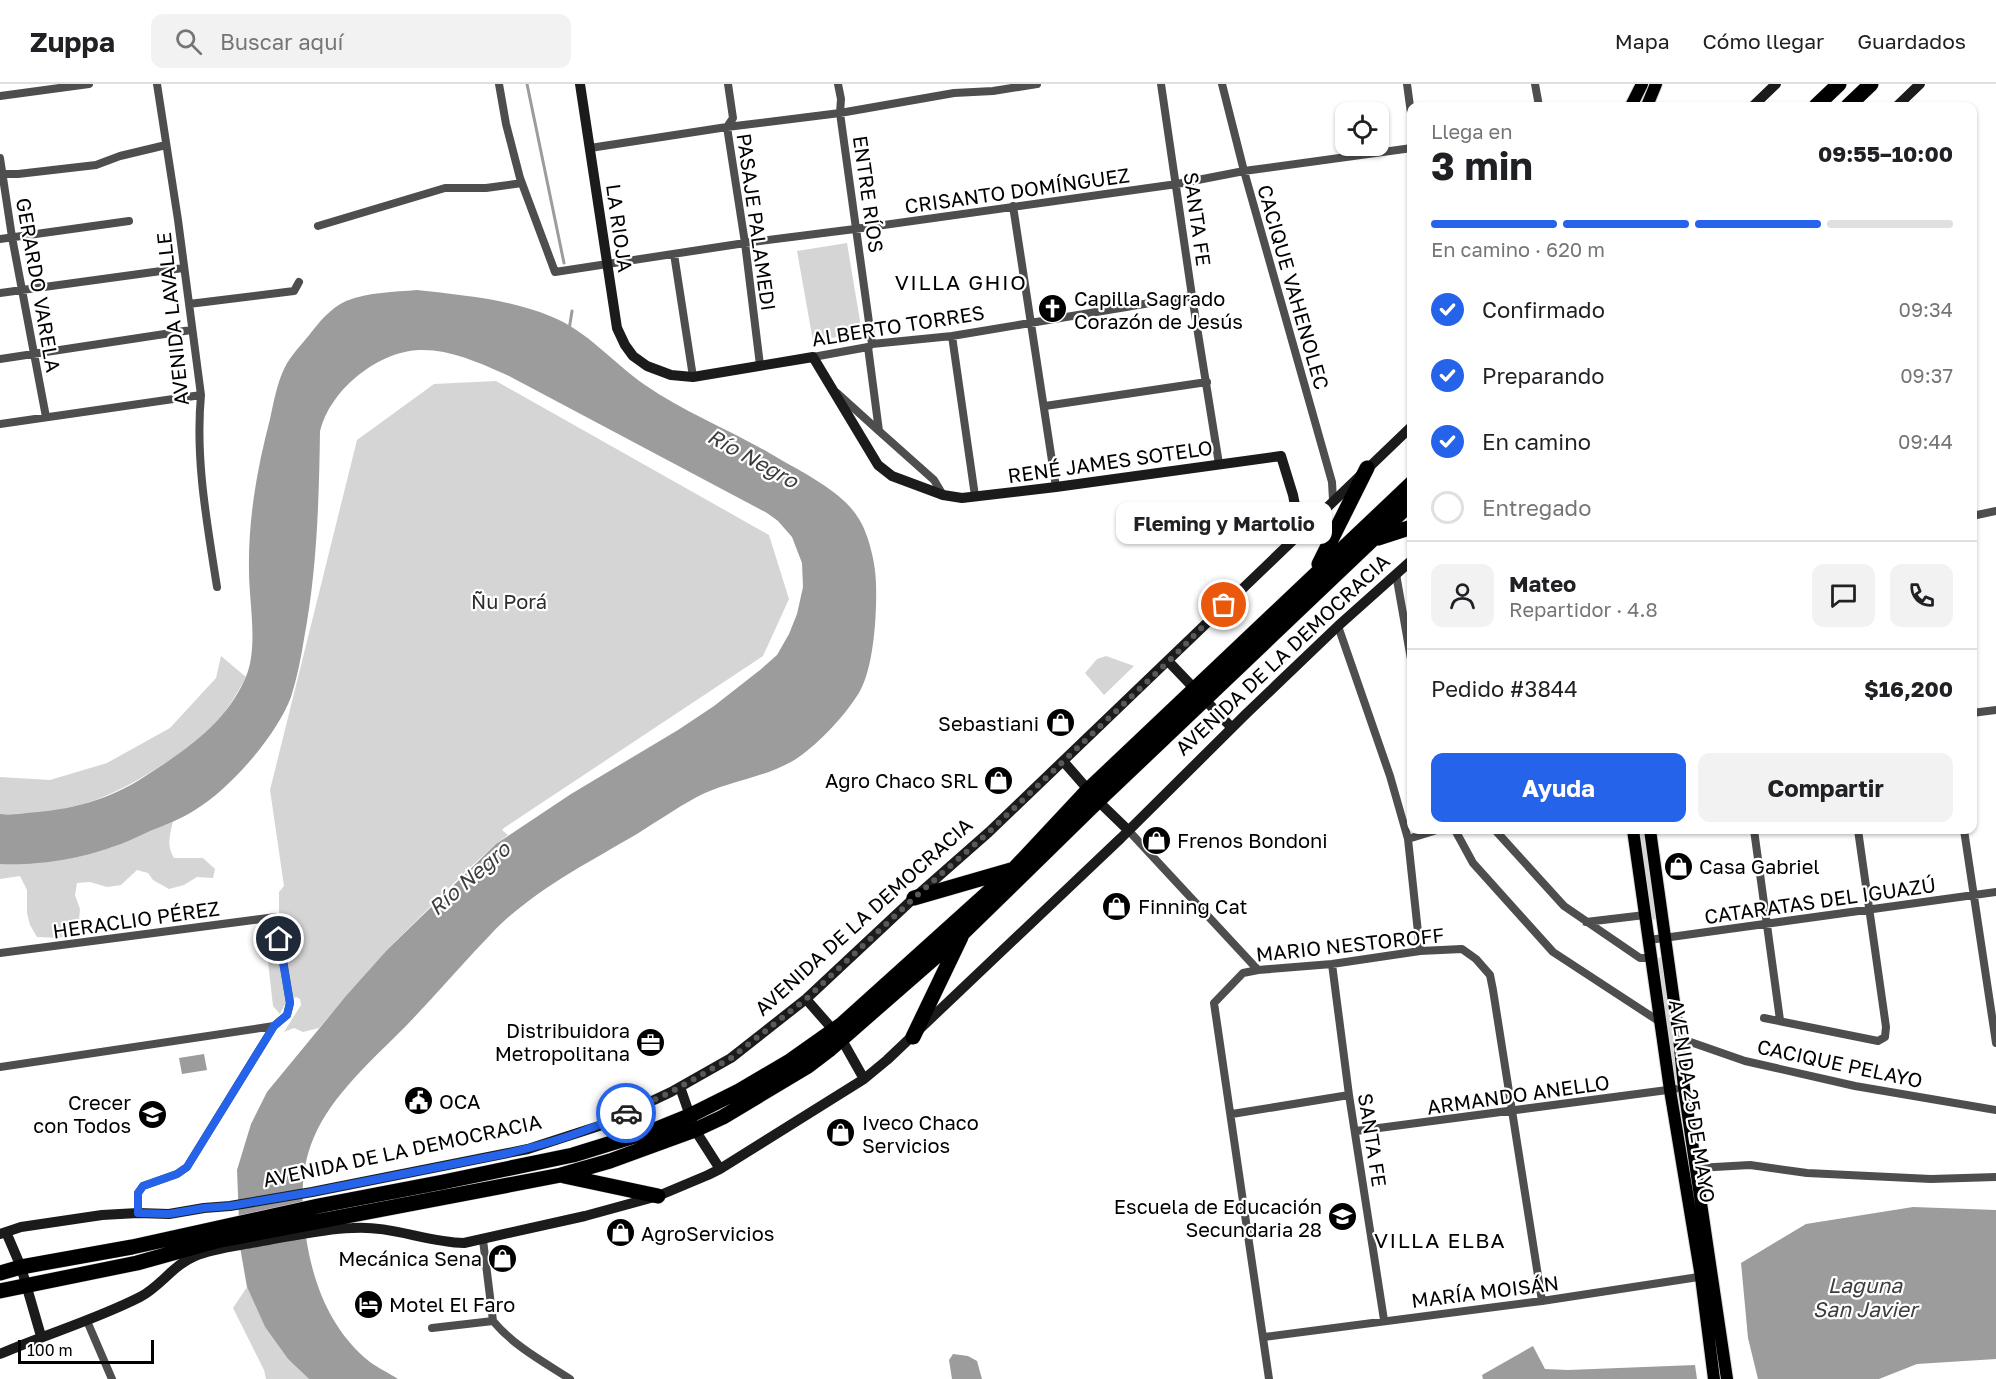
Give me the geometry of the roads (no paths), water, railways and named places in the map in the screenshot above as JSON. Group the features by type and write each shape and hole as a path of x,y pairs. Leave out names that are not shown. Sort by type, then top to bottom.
{"highway":[{"path":"1820,102 1839,84"},
{"path":"1852,102 1871,84"},
{"path":"1303,586 1330,544 1367,468"},
{"name":"AVENIDA DE LA DEMOCRACIA","path":"1200,694 1303,586 1407,488"},
{"name":"AVENIDA DE LA DEMOCRACIA","path":"837,1035 841,1025 1407,507"},
{"path":"1372,540 1407,529"},
{"name":"AVENIDA DE LA DEMOCRACIA","path":"318,1212 561,1175 639,1152 692,1123 739,1091 837,1035 964,932 1093,795"},
{"path":"914,898 1014,869"},
{"path":"913,1037 964,932"},
{"name":"AVENIDA DE LA DEMOCRACIA","path":"0,1291 137,1263 318,1212 443,1182 573,1155 692,1123"},
{"path":"561,1175 658,1196"},
{"name":"AVENIDA DE LA DEMOCRACIA","path":"0,1273 132,1246 215,1240"}],"main road":[{"path":"1633,102 1642,84"},
{"path":"1649,102 1656,84"},
{"name":"AVENIDA 25 DE MAYO","path":"1634,834 1670,1090 1727,1379"},
{"name":"AVENIDA 25 DE MAYO","path":"1651,834 1684,1088 1697,1168 1714,1379"}],"street":[{"path":"0,96 89,84"},
{"name":"AVENIDA LAVALLE","path":"157,84 177,210 201,395 199,420 203,497 217,587"},
{"path":"318,226 445,188 486,188 522,183 506,123 499,84"},
{"name":"LA RIOJA","path":"580,84 617,328 633,356 647,366"},
{"name":"PASAJE PALAMEDI","path":"728,84 733,118 726,127 745,243 760,365"},
{"name":"ENTRE RÍOS","path":"838,84 879,431"},
{"path":"590,148 726,127 840,113 953,88 993,91 1037,84"},
{"name":"SANTA FE","path":"1161,84 1192,296 1220,464"},
{"name":"CACIQUE VAHENOLEC","path":"1222,84 1244,171 1332,482 1333,500"},
{"path":"1407,84 1409,102"},
{"path":"1535,84 1538,102"},
{"path":"1757,102 1776,84"},
{"path":"1901,102 1920,84"},
{"path":"1,173 18,174 96,165 120,156 166,145"},
{"name":"CRISANTO DOMÍNGUEZ","path":"522,183 555,272 745,243 1177,184 1244,171 1407,149"},
{"name":"GERARDO VARELA","path":"0,158 12,237 46,417"},
{"path":"1012,206 1032,321 1056,487"},
{"path":"0,239 129,221"},
{"path":"674,254 693,377"},
{"path":"0,293 183,268"},
{"path":"189,304 294,291 300,282"},
{"name":"ALBERTO TORRES","path":"647,366 671,375 693,377 870,346 952,336 1192,296"},
{"path":"0,359 191,330"},
{"path":"952,336 975,496"},
{"path":"813,357 878,465 892,476 943,495"},
{"path":"1045,406 1207,382"},
{"path":"833,389 934,480 943,495"},
{"path":"0,424 201,395"},
{"name":"AVENIDA DE LA DEMOCRACIA","path":"0,1354 41,1336 87,1321 142,1296 180,1264 195,1256 215,1240 318,1212 599,1126 680,1087 731,1058 806,999 914,898 989,832 1407,431"},
{"name":"RENÉ JAMES SOTELO","path":"943,495 962,498 1281,456 1293,495 1300,531"},
{"path":"1977,515 1996,511"},
{"name":"AVENIDA DE LA DEMOCRACIA","path":"3,1233 21,1227 102,1215 169,1214 230,1206 318,1212 373,1227 446,1242 465,1243 585,1216 658,1196 720,1169 864,1079 913,1037 1338,626 1407,564"},
{"path":"1396,574 1407,637"},
{"path":"1338,626 1390,776 1408,839 1420,951"},
{"path":"1168,661 1232,728"},
{"path":"1977,712 1996,710"},
{"path":"1063,761 1258,970"},
{"path":"1408,839 1424,834"},
{"path":"1457,834 1473,862 1552,952 1660,1022"},
{"path":"1499,834 1564,906 1640,958 1652,958"},
{"path":"1755,834 1780,1020"},
{"path":"1764,1018 1878,1041 1885,1037 1886,1028 1859,834"},
{"path":"1965,834 1996,1043"},
{"name":"CATARATAS DEL IGUAZÚ","path":"1649,940 1996,892"},
{"path":"1586,922 1645,915"},
{"name":"HERACLIO PÉREZ","path":"0,953 276,917 290,1003 287,1015 274,1026"},
{"name":"MARIO NESTOROFF","path":"1232,1114 1214,1003 1242,973 1332,964 1420,951 1462,949 1490,975 1513,1112"},
{"name":"SANTA FE","path":"1332,964 1349,1095 1384,1320"},
{"path":"806,999 837,1035 864,1079"},
{"path":"0,1067 274,1026"},
{"path":"138,1213 138,1193 143,1186 177,1174 187,1167 274,1026"},
{"name":"CACIQUE PELAYO","path":"1679,1038 1745,1061 1833,1081 1996,1110"},
{"path":"680,1087 692,1123 720,1169"},
{"name":"ARMANDO ANELLO","path":"1356,1131 1684,1088"},
{"path":"1269,1379 1232,1114 1349,1095"},
{"path":"1513,1112 1542,1301"},
{"path":"1697,1168 1750,1165 1807,1173 1931,1179 1996,1177"},
{"path":"3,1233 21,1267 41,1336"},
{"path":"483,1240 493,1321 515,1344 570,1379"},
{"name":"MARÍA MOISÁN","path":"1264,1337 1542,1301 1706,1276"},
{"path":"87,1321 112,1379"},
{"path":"432,1328 493,1321"}],"water":[{"name":"Río Negro","path":"417,290 518,305 564,322 660,395 755,445 831,490 859,519 869,542 876,576 874,639 869,668 860,691 842,716 811,748 778,768 722,786 695,798 535,896 496,929 342,1092 314,1137 306,1161 303,1199 309,1255 319,1289 334,1321 356,1350 370,1362 398,1379 309,1379 288,1359 265,1327 247,1287 240,1247 237,1170 251,1124 267,1092 387,950 496,844 571,794 714,706 777,655 797,614 803,587 802,563 792,537 778,521 767,513 488,367 449,353 431,350 394,355 375,364 349,383 333,402 322,424 315,561 302,653 291,697 264,744 237,775 209,801 173,822 122,844 86,855 42,863 0,864 0,814 43,812 75,806 119,791 190,746 227,709 245,679 252,654 249,552 254,494 282,373 290,358 317,325 341,304 373,294"},
{"path":"204,1054 207,1070 182,1074 179,1058"},
{"name":"Laguna San Javier","path":"1913,1207 1996,1210 1996,1359 1917,1364 1879,1379 1758,1379 1748,1338 1741,1263 1806,1224"},
{"path":"1533,1346 1545,1369 1695,1365 1697,1379 1483,1379 1482,1375"},
{"path":"953,1354 968,1356 977,1361 982,1379 952,1379 949,1360"}],"waterway":[{"path":"527,84 564,263"},
{"path":"569,330 572,311"}],"place":[{"name":"Capilla Sagrado Corazón de Jesús","path":"1053,309"},
{"name":"Fleming y Martolio","path":"1224,605"},
{"name":"Sebastiani","path":"1060,723"},
{"name":"Agro Chaco SRL","path":"999,780"},
{"name":"Frenos Bondoni","path":"1156,840"},
{"name":"Casa Gabriel","path":"1678,866"},
{"name":"Finning Cat","path":"1117,906"},
{"name":"Distribuidora Metropolitana","path":"651,1042"},
{"name":"OCA","path":"418,1101"},
{"name":"Crecer con Todos","path":"152,1114"},
{"name":"Iveco Chaco Servicios","path":"841,1133"},
{"name":"Escuela de Educación Secundaria 28","path":"1343,1217"},
{"name":"AgroServicios","path":"620,1233"},
{"name":"Mecánica Sena","path":"503,1258"},
{"name":"Motel El Faro","path":"368,1304"}],"district":[{"name":"VILLA GHIO","path":"961,282"},
{"name":"VILLA ELBA","path":"1440,1240"}],"park label":[{"name":"Ñu Porá","path":"509,601"}]}
